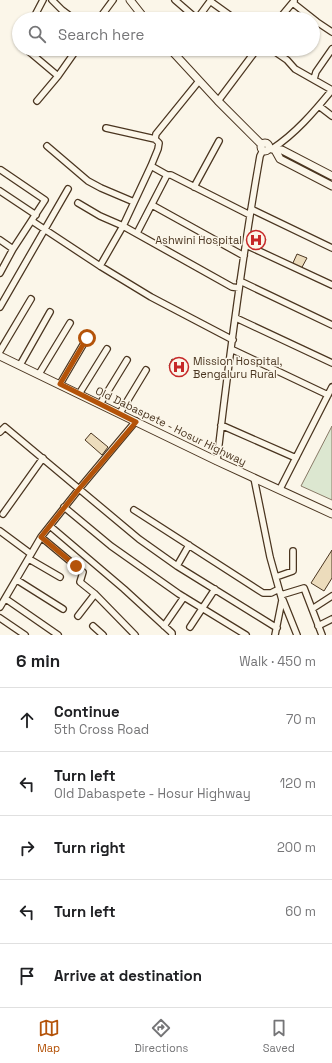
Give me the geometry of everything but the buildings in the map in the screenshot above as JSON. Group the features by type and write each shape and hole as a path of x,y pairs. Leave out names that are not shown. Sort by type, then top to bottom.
{"main road":[{"path":"133,1 140,12"},
{"path":"178,56 218,101 280,159 332,186"},
{"path":"268,148 282,150 332,176"},
{"name":"Old Dabaspete - Hosur Highway","path":"0,356 217,461 332,514"}],"street":[{"path":"37,12 43,0"},
{"path":"52,0 65,12"},
{"path":"104,12 113,0"},
{"path":"202,12 210,0 226,12"},
{"path":"179,1 190,12"},
{"path":"285,12 294,2 306,12"},
{"path":"320,24 332,32"},
{"path":"314,78 316,72 332,49"},
{"path":"34,56 58,76"},
{"path":"37,101 72,56"},
{"path":"218,101 252,56"},
{"path":"217,461 239,288 260,156 268,148 286,139 319,106 332,90 314,78 295,69 281,56"},
{"path":"155,139 156,134 199,81"},
{"path":"319,106 332,116"},
{"path":"100,266 123,226 151,166 159,143 155,139 106,128"},
{"path":"194,187 219,141"},
{"path":"46,146 88,181 134,202"},
{"path":"151,166 167,175 170,175 332,248"},
{"path":"0,273 45,200 2,170"},
{"path":"136,233 167,175"},
{"path":"0,307 68,189"},
{"path":"0,191 36,215"},
{"path":"78,202 100,216 123,226 226,283 239,288"},
{"path":"152,205 244,256"},
{"path":"32,221 100,266 151,297 233,340"},
{"path":"2,243 14,249"},
{"path":"246,245 332,285"},
{"path":"240,281 332,325"},
{"path":"0,351 31,299"},
{"path":"20,365 50,312"},
{"path":"236,318 332,363"},
{"path":"39,374 70,323"},
{"path":"60,384 87,338"},
{"path":"79,394 107,349"},
{"path":"232,349 328,395"},
{"path":"100,404 127,360"},
{"path":"120,413 146,370"},
{"path":"280,489 332,387"},
{"path":"0,607 41,537 64,507 136,422"},
{"path":"222,425 296,458"},
{"path":"0,432 5,427 139,539 177,566 277,628"},
{"path":"3,514 43,458"},
{"path":"254,478 276,577 297,635"},
{"path":"64,507 112,546 184,597 246,635"},
{"path":"134,510 263,593 281,594 304,588 322,635"},
{"path":"50,526 124,589 172,633 172,635"},
{"path":"0,531 30,556 60,577"},
{"path":"41,537 83,572 80,582 95,594 135,635"},
{"path":"177,566 189,545"},
{"path":"276,577 293,571 293,551"},
{"path":"17,580 63,609"},
{"path":"190,627 215,589"},
{"path":"78,616 95,594"},
{"path":"275,635 281,594"},
{"path":"312,609 332,596"},
{"path":"164,626 184,597"},
{"path":"6,599 58,635"},
{"path":"0,618 25,635"},
{"path":"318,626 332,619"},
{"path":"93,626 103,635"}],"green space":[{"path":"332,426 332,500 301,486"}],"place":[{"name":"Ashwini Hospital","path":"256,240"},
{"name":"Mission Hospital, Bengaluru Rural","path":"179,367"}],"route":[{"path":"76,566 41,537 79,489 136,422 60,384 87,338"}]}
